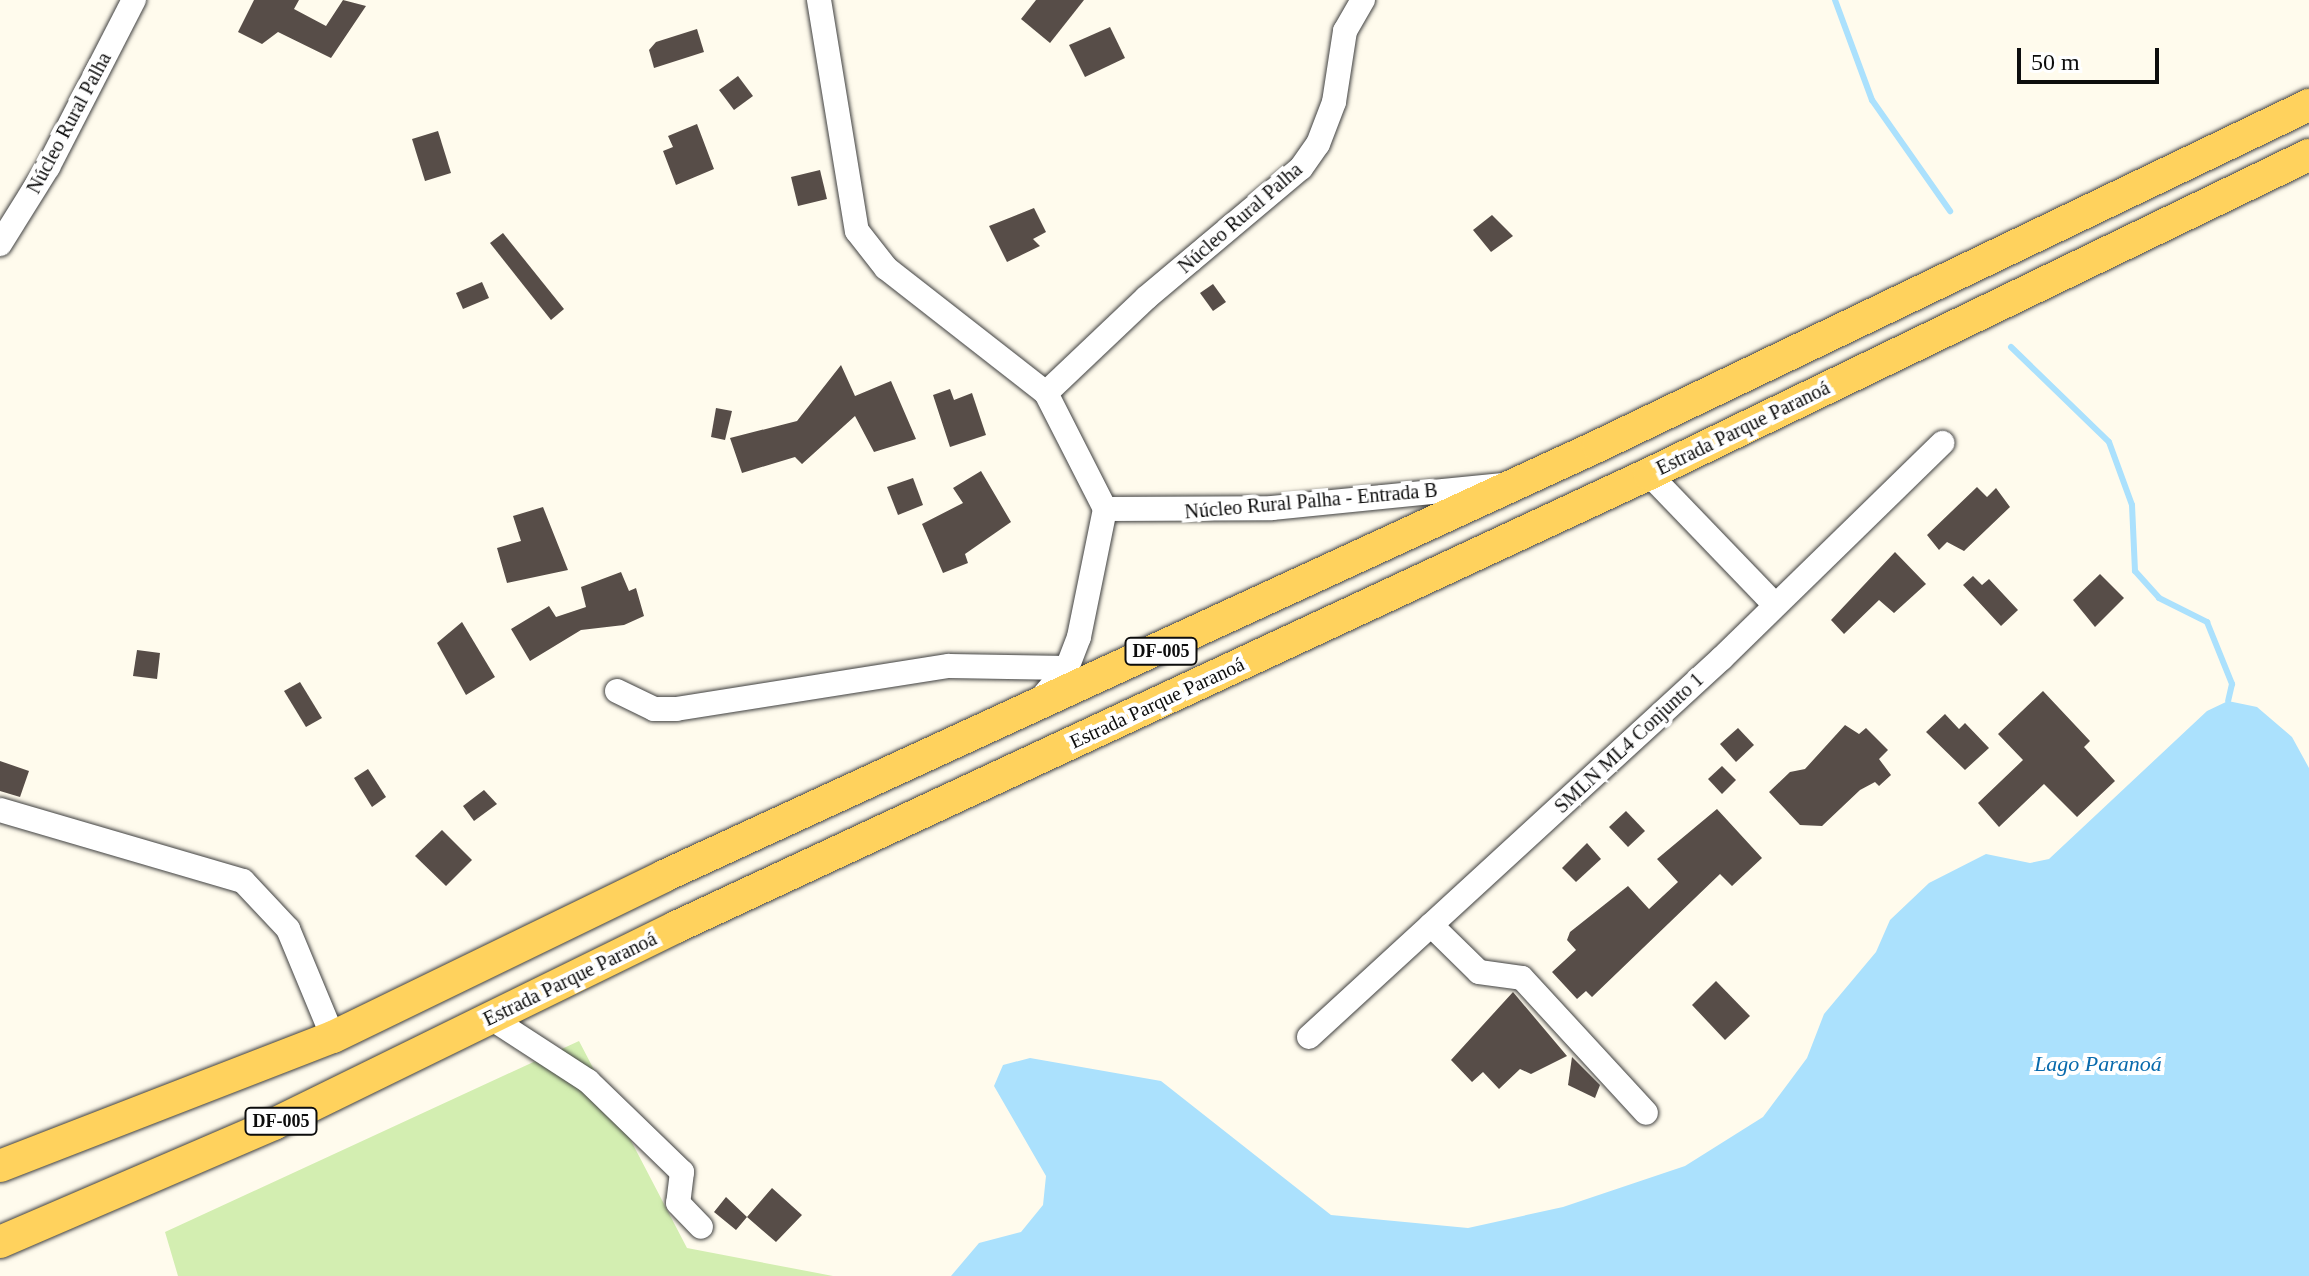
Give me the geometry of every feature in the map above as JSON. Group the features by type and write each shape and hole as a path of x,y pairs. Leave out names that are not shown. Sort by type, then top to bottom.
{"main road":[{"name":"DF-005","path":"0,1166 333,1037 664,876 1030,713 2309,105"},
{"name":"Estrada Parque Paranoá","path":"0,1242 261,1130 676,927 1649,474 2309,155"},
{"path":"664,876 692,891 676,927"}],"street":[{"name":"Núcleo Rural Palha","path":"0,244 48,167 134,0"},
{"path":"819,0 857,231 886,268 1046,393 1105,509 1067,668 1030,713"},
{"name":"Núcleo Rural Palha","path":"1046,393 1146,298 1301,168 1318,144 1334,102 1345,31 1363,0"},
{"name":"SMLN ML4 Conjunto 1","path":"1309,1037 1774,604 1942,443"},
{"path":"1649,474 1774,604"},
{"name":"Núcleo Rural Palha - Entrada B","path":"1105,509 1272,508 1517,483"},
{"path":"617,691 654,709 676,709 949,666 1067,668"},
{"path":"0,810 197,863 243,881 288,929 333,1037"},
{"path":"1431,925 1479,972 1522,978 1646,1113"},
{"path":"491,1018 588,1081 682,1172 678,1203 701,1227"}],"green space":[{"path":"579,1041 687,1248 833,1276 178,1276 165,1232"}],"water":[{"name":"Lago Paranoá","path":"2228,701 2257,707 2292,737 2309,768 2309,1276 951,1276 979,1243 1021,1232 1043,1205 1046,1176 994,1086 1003,1065 1030,1058 1161,1081 1331,1215 1468,1228 1563,1207 1685,1166 1763,1117 1807,1058 1824,1014 1876,952 1890,920 1929,883 1986,854 2030,863 2049,859 2207,711"}],"building":[{"path":"254,0 299,0 294,9 326,26 343,0 366,6 331,58 278,32 262,44 238,32"},
{"path":"1036,0 1084,0 1050,43 1021,19"},
{"path":"1110,27 1125,58 1085,77 1069,45"},
{"path":"697,29 704,52 654,68 649,50 656,42"},
{"path":"738,76 753,96 734,110 719,90"},
{"path":"697,124 714,169 676,185 663,151 673,147 668,136"},
{"path":"438,131 451,173 425,181 412,139"},
{"path":"820,170 827,199 798,206 791,177"},
{"path":"1034,208 1046,232 1033,239 1040,246 1007,262 989,226"},
{"path":"1492,215 1513,236 1491,252 1473,230"},
{"path":"503,233 564,309 551,320 490,243"},
{"path":"482,282 489,298 463,309 456,293"},
{"path":"1213,284 1226,302 1213,311 1200,293"},
{"path":"841,365 855,396 891,381 916,439 874,452 855,416 802,464 795,457 742,473 730,438 797,421"},
{"path":"950,389 954,400 972,393 986,435 950,447 933,395"},
{"path":"716,408 732,411 725,440 711,437"},
{"path":"981,471 1011,522 965,554 968,563 943,573 922,524 963,503 953,488"},
{"path":"913,478 923,505 898,515 887,487"},
{"path":"1977,487 1987,497 1996,488 2010,507 1964,551 1947,542 1939,550 1927,535"},
{"path":"543,507 568,570 507,583 497,548 521,541 513,516"},
{"path":"1895,552 1926,584 1894,613 1879,600 1844,634 1831,620"},
{"path":"621,572 629,591 636,588 644,616 624,625 581,630 530,661 511,629 549,606 556,617 586,607 581,587"},
{"path":"2100,574 2124,598 2095,627 2073,600"},
{"path":"1973,576 1982,585 1989,579 2018,610 2001,626 1963,585"},
{"path":"462,622 495,677 466,695 437,643"},
{"path":"137,650 160,653 157,679 133,676"},
{"path":"300,682 322,718 306,727 284,691"},
{"path":"2043,691 2090,741 2084,747 2115,781 2077,817 2044,784 1999,827 1978,803 2023,760 1998,734"},
{"path":"1945,714 1959,729 1965,723 1989,748 1965,770 1926,732"},
{"path":"1845,725 1859,734 1866,728 1888,750 1879,759 1891,775 1879,786 1875,782 1860,790 1822,826 1800,825 1769,792 1790,772 1805,769"},
{"path":"1738,728 1754,745 1736,762 1720,744"},
{"path":"0,761 29,771 20,797 0,791"},
{"path":"1722,766 1736,780 1722,794 1708,779"},
{"path":"368,769 386,797 372,807 354,778"},
{"path":"484,790 497,804 474,821 463,806"},
{"path":"1717,809 1762,858 1732,886 1720,874 1592,997 1586,991 1577,999 1552,972 1576,950 1567,940 1570,932 1628,886 1649,909 1678,882 1657,859"},
{"path":"1626,811 1645,831 1628,847 1609,827"},
{"path":"442,830 472,860 446,886 415,856"},
{"path":"1587,843 1601,859 1576,882 1562,868"},
{"path":"1716,981 1750,1016 1725,1040 1692,1005"},
{"path":"1513,992 1567,1056 1531,1074 1520,1069 1499,1089 1483,1072 1472,1082 1451,1060"},
{"path":"1572,1057 1600,1085 1595,1098 1568,1085"},
{"path":"772,1188 802,1215 776,1242 747,1217"},
{"path":"726,1197 747,1217 736,1230 714,1212"}],"waterway":[{"path":"1835,0 1872,100 1950,211"},
{"path":"2011,347 2109,442 2132,505 2135,571 2159,598 2207,622 2232,684 2228,701"}]}
